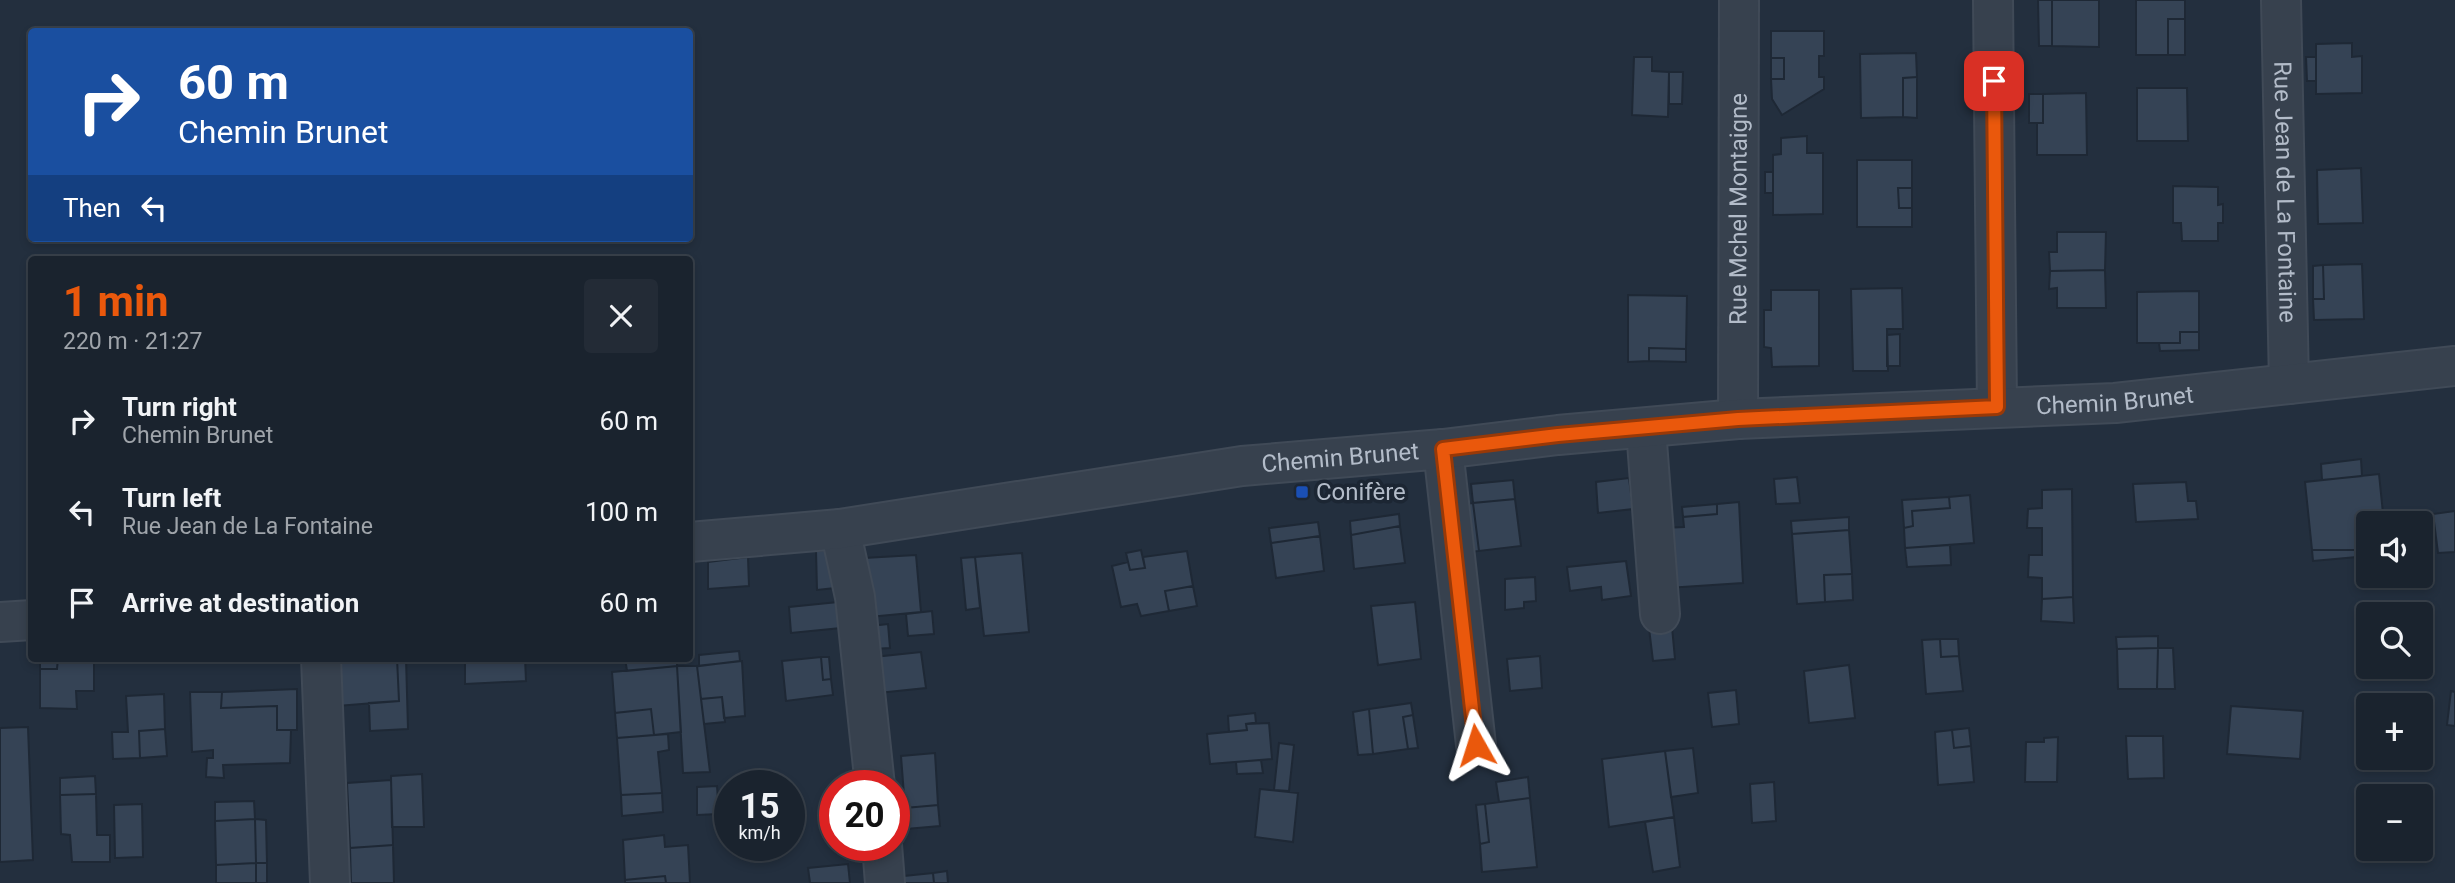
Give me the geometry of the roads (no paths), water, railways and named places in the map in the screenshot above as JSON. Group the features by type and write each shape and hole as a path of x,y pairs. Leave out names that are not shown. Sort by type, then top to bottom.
{"street":[{"name":"Rue Mchel Montaigne","path":"1738,419 1739,0"},
{"path":"1993,0 1997,407"},
{"name":"Rue Jean de La Fontaine","path":"2281,0 2289,384"},
{"name":"Chemin Brunet","path":"693,542 840,529 1242,466 1738,419 2115,403 2455,366"},
{"path":"1646,429 1660,614"},
{"path":"1443,449 1476,745"},
{"path":"840,529 855,597 873,770"},
{"path":"0,622 28,620"},
{"path":"321,662 330,883"},
{"path":"883,861 886,883"}],"place":[{"name":"Conifère","path":"1302,492"}]}
